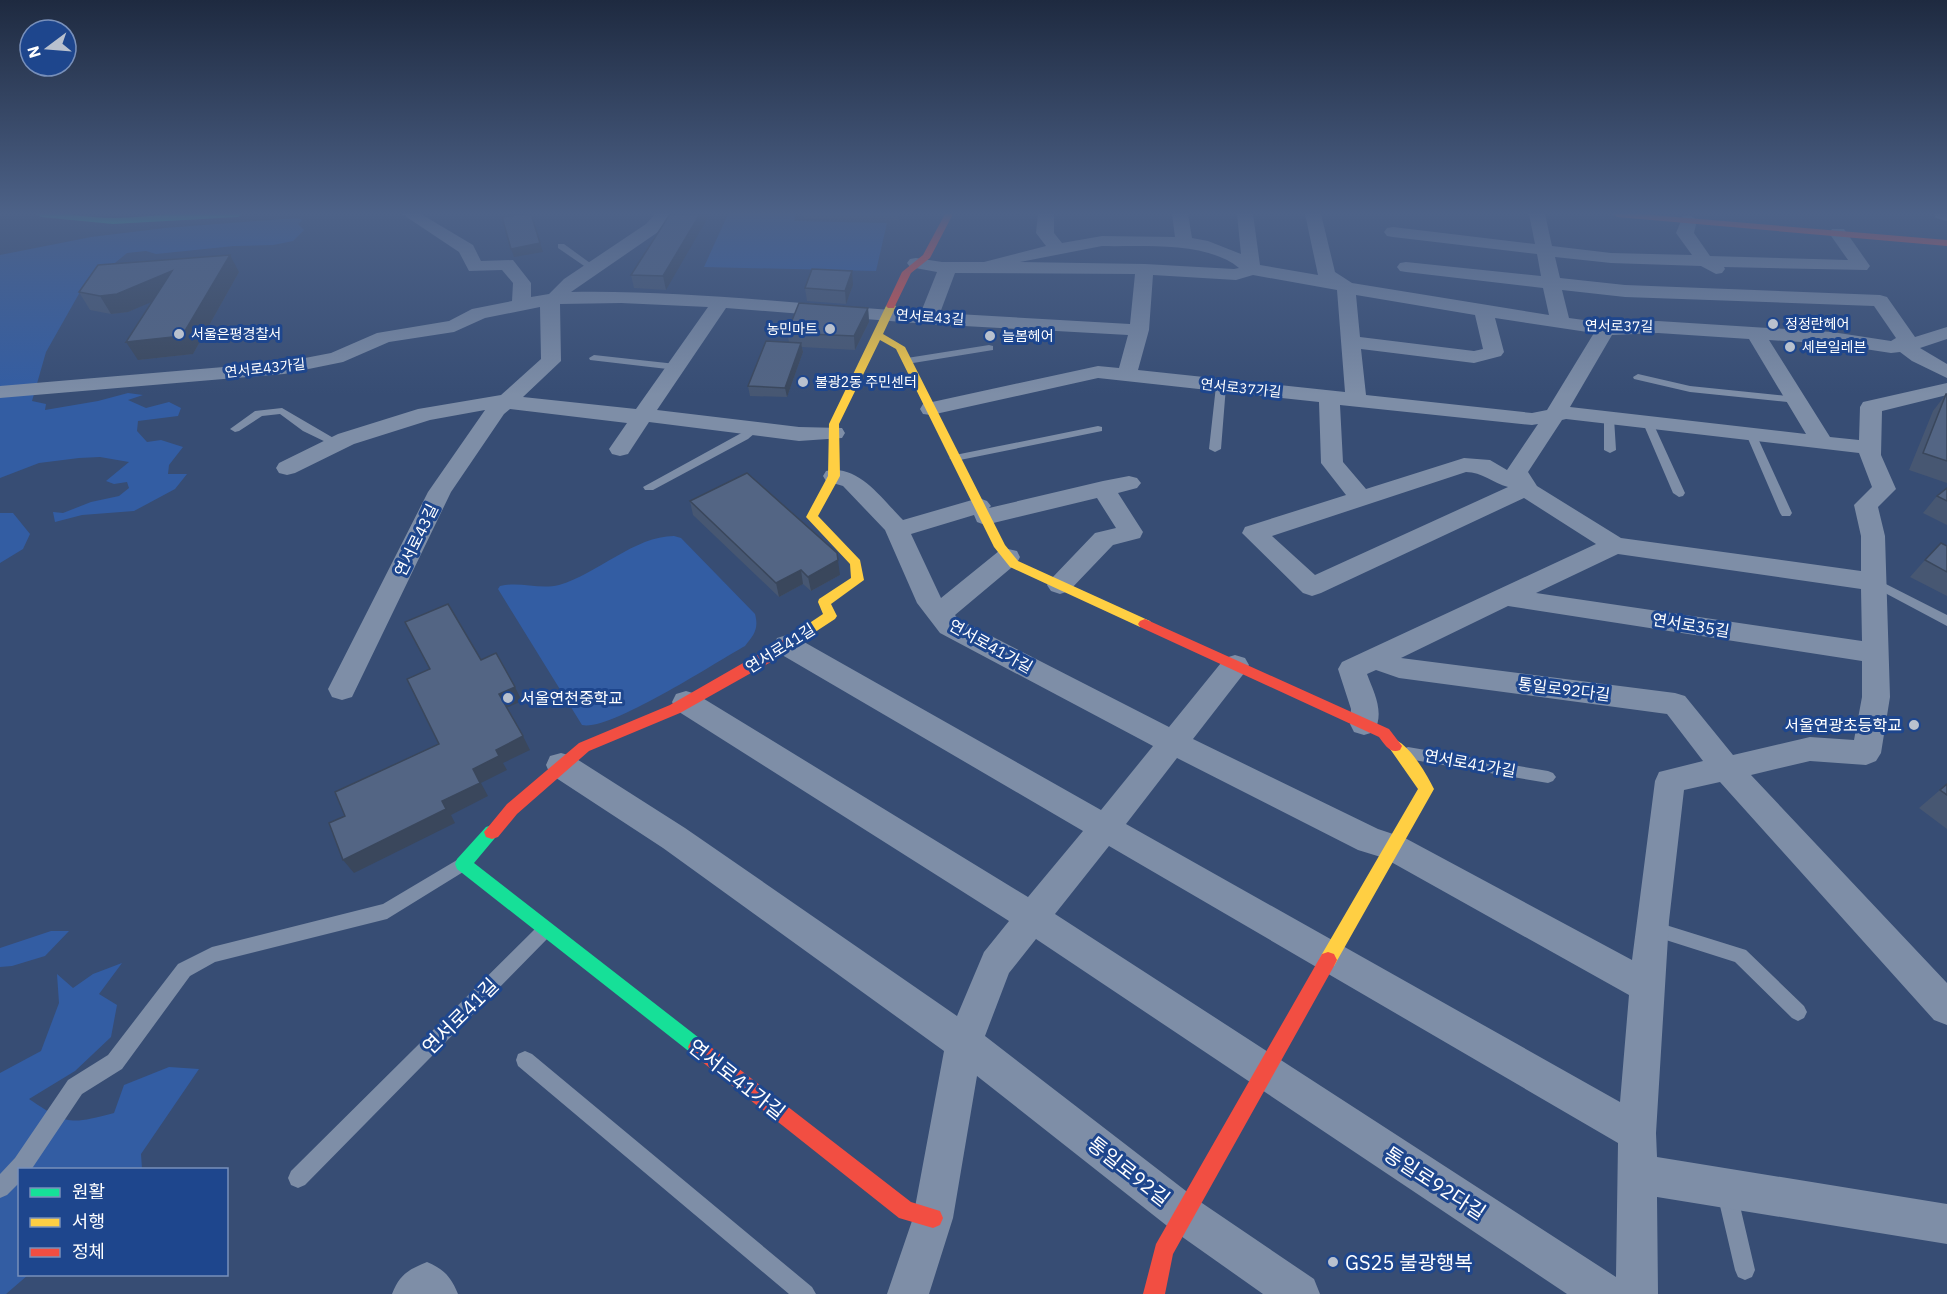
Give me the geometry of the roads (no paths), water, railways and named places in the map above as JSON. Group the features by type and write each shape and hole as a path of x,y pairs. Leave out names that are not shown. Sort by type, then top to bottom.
{"street":[{"path":"515,274 522,283 521,304"},
{"path":"555,298 570,283 583,274"},
{"name":"연서로41길","path":"463,864 512,809 584,747 687,702 787,645 830,616 824,602 858,580 856,563 812,517 834,476 834,424 906,274"},
{"path":"928,318 945,274"},
{"path":"1126,375 1139,330 1144,274"},
{"name":"연서로37길","path":"1280,274 1417,301 1606,328 1658,327 1806,336 1891,347 1939,337 1947,333"},
{"path":"1328,274 1346,287 1356,400"},
{"path":"1408,274 1417,301"},
{"path":"1478,274 1625,291 1880,302 1906,338 1904,345 1919,357 1947,372"},
{"path":"1550,274 1560,323"},
{"path":"1723,274 1806,336"},
{"name":"연서로43길","path":"342,689 440,492 496,410 551,361 549,304 555,298 621,297 721,302 928,318 1139,330"},
{"name":"연서로43가길","path":"0,392 284,368 336,358 384,337 454,326 479,312 555,298"},
{"path":"620,449 721,302"},
{"path":"1351,342 1474,357 1494,352 1484,311"},
{"path":"1606,328 1555,415 1517,472 1529,491 1615,545 1874,582"},
{"path":"1755,333 1823,443"},
{"path":"878,335 900,347 1000,547 1014,564 1384,733 1415,770 1426,789 1163,1251 1154,1294"},
{"name":"연서로37가길","path":"931,409 1098,372 1532,419 1566,413 1751,434"},
{"path":"1637,1294 1637,1133 1652,928 1670,781 1810,749 1866,753 1876,697 1876,653 1873,536 1866,505 1884,489 1870,455 1871,407 1947,389"},
{"path":"1329,397 1332,463 1361,498"},
{"path":"287,468 336,443 426,414 500,400 630,417 642,415 799,434 834,433"},
{"path":"1751,434 1870,448"},
{"path":"1464,465 1482,465 1504,479 1525,484 1513,496 1312,587 1254,533 1464,465"},
{"name":"연서로41가길","path":"834,476 851,481 898,530 930,603 949,626 1172,742 1369,840 1394,848"},
{"path":"898,530 982,511 1129,483"},
{"path":"1060,585 1104,539 1131,532 1102,488"},
{"path":"1364,724 1363,663 1615,545"},
{"path":"939,614 1008,557"},
{"name":"연서로35길","path":"1505,597 1876,653"},
{"path":"787,645 1105,827 1330,960 1637,1133"},
{"name":"통일로92다길","path":"1363,663 1675,704 1726,768 1947,1008"},
{"path":"909,1294 933,1218 964,1043 996,963 1234,665"},
{"path":"687,702 1033,918 1266,1073"},
{"path":"561,765 674,838 964,1043"},
{"path":"1394,848 1647,986"},
{"path":"463,864 546,929"},
{"name":"연서로41가길","path":"546,929 906,1211 933,1218"},
{"name":"통일로92길","path":"964,1043 1185,1215 1299,1294"},
{"name":"통일로92다길","path":"1266,1073 1604,1294"},
{"path":"1637,1174 1947,1224"},
{"path":"413,1294 427,1283 437,1294"}],"lane":[{"path":"907,361 989,348"},
{"path":"594,358 676,367"},
{"path":"1638,377 1690,389 1797,400"},
{"path":"1215,449 1221,386"},
{"path":"234,429 259,413 282,411 307,429 336,443"},
{"path":"1609,418 1610,450"},
{"path":"1648,423 1679,493"},
{"path":"648,487 744,437 756,428"},
{"path":"955,458 1098,429"},
{"path":"1751,434 1786,513"},
{"path":"1874,582 1947,621"},
{"name":"연서로41가길","path":"1399,751 1548,777"},
{"name":"연서로41길","path":"19,1168 75,1087 115,1062 184,970 212,955 387,911 463,864"},
{"path":"1652,928 1740,956 1798,1012"},
{"name":"연서로41길","path":"298,1178 546,929"},
{"path":"525,1060 806,1294"},
{"name":"연서로41길","path":"0,1188 18,1169"},
{"path":"1726,1188 1745,1270"}],"place":[{"name":"정정란헤어","path":"1773,324"},
{"name":"농민마트","path":"830,329"},
{"name":"서울은평경찰서","path":"179,334"},
{"name":"늘봄헤어","path":"990,336"},
{"name":"세븐일레븐","path":"1790,347"},
{"name":"불광2동 주민센터","path":"803,382"},
{"name":"서울연천중학교","path":"508,698"},
{"name":"서울연광초등학교","path":"1914,725"},
{"name":"GS25 불광행복","path":"1333,1262"}]}
